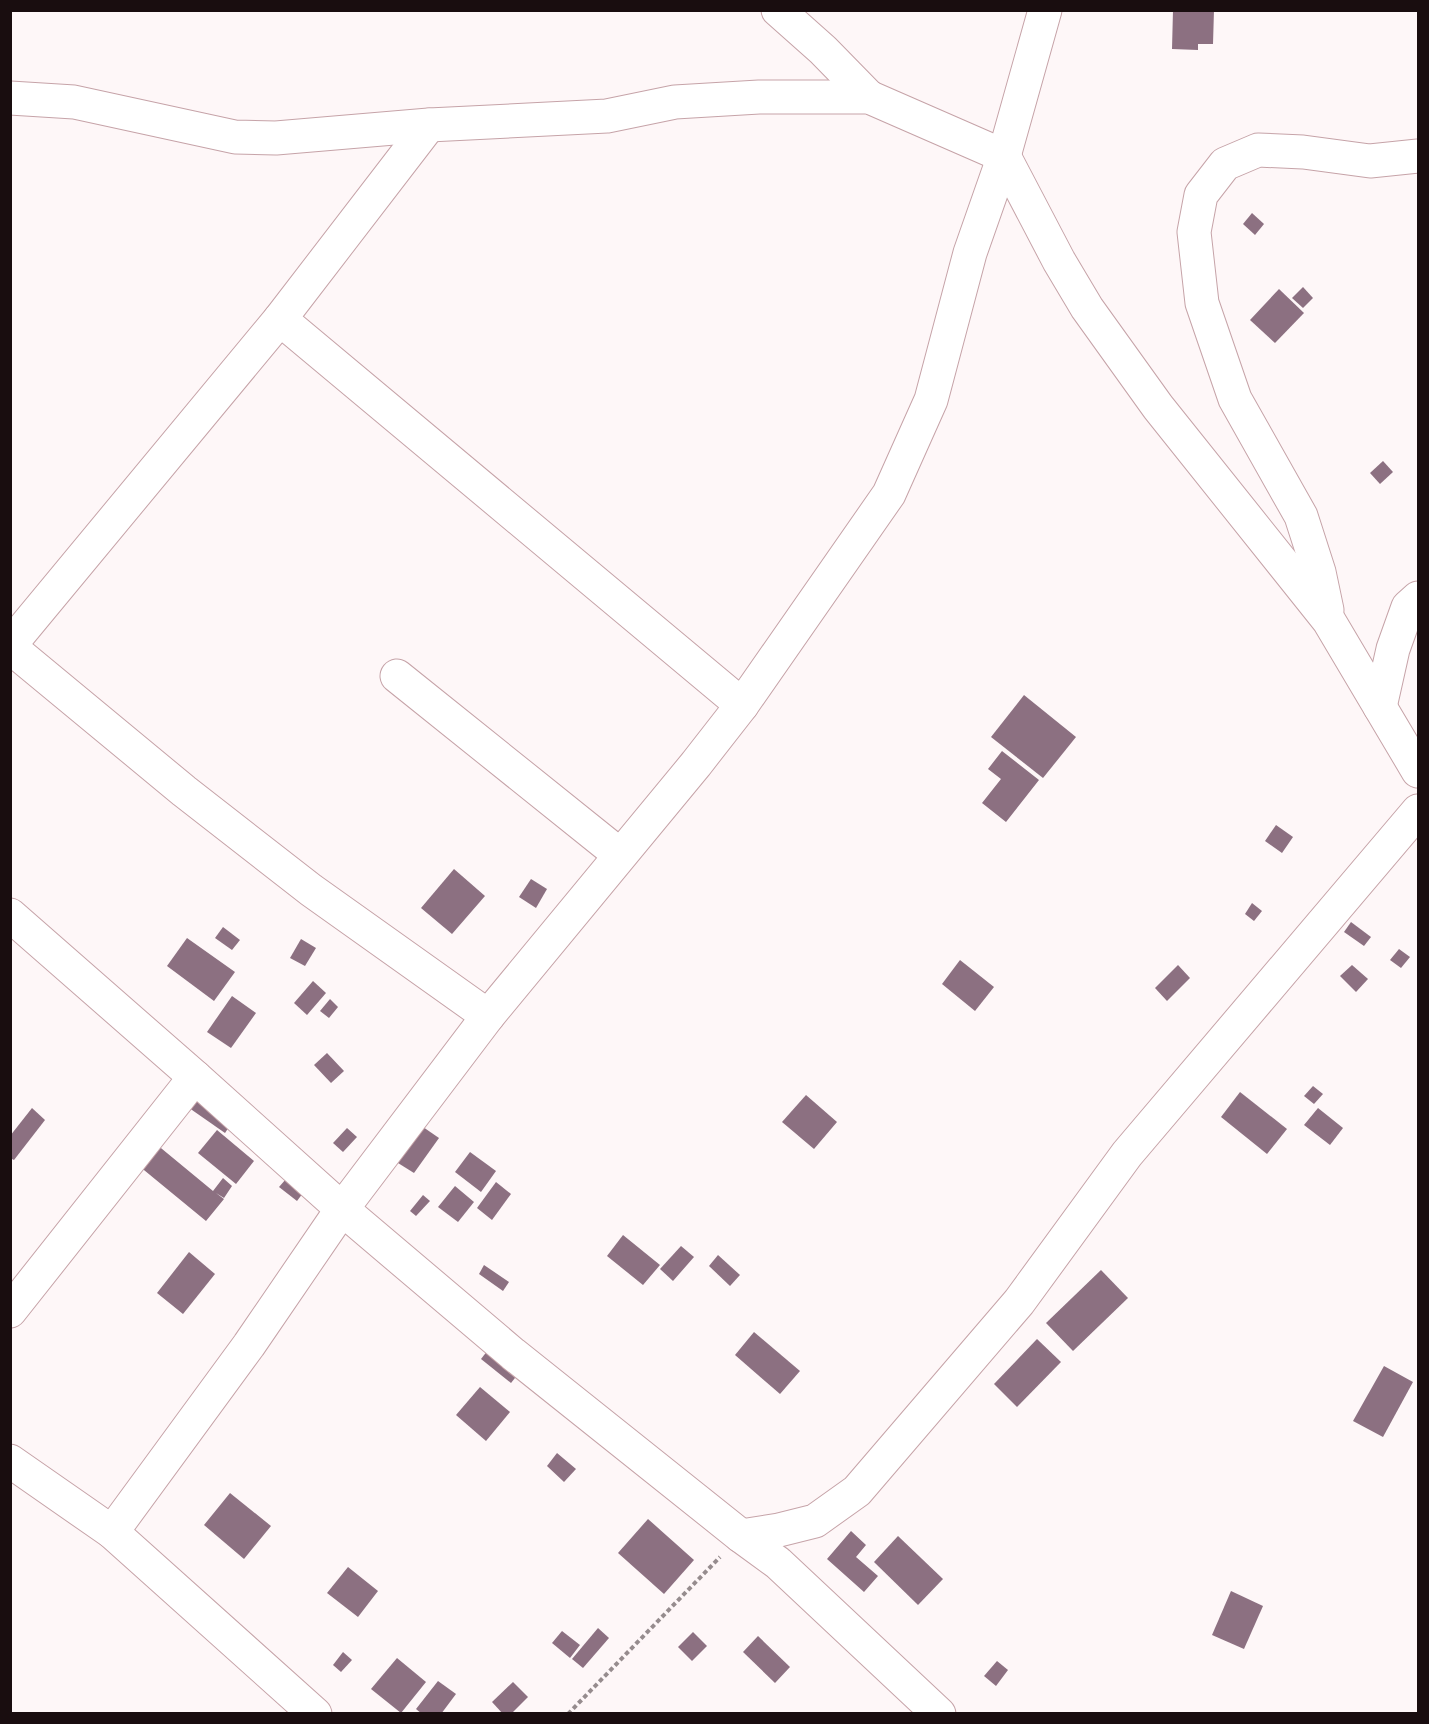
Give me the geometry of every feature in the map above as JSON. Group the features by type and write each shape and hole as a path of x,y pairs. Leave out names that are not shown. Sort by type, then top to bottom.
{"street":[{"path":"778,10 823,50 869,97 1004,156 1087,308 1158,407 1329,621 1419,771"},
{"path":"112,1532 249,1345 342,1209 488,1016 742,705 889,494 931,400 970,254 1004,156 1045,10"},
{"path":"10,98 74,102 235,137 276,138 429,125 607,116 675,102 759,97 869,97"},
{"path":"429,125 280,319 10,646 184,791 311,890 488,1016"},
{"path":"1329,621 1319,572 1300,516 1235,399 1202,303 1194,232 1201,195 1225,164 1258,150 1303,152 1370,161 1419,156"},
{"path":"280,319 742,705"},
{"path":"1380,707 1393,649 1408,607 1419,598"},
{"path":"397,676 620,855"},
{"path":"741,1536 815,1521 857,1491 1019,1302 1127,1154 1419,810"},
{"path":"10,915 342,1209 513,1353 777,1563 939,1713"},
{"path":"10,1311 195,1077"},
{"path":"10,1461 112,1532 315,1713"}],"path":[{"path":"568,1713 741,1536"}],"building":[{"path":"1173,10 1214,10 1213,44 1198,44 1198,50 1172,49"},
{"path":"1252,213 1264,224 1255,235 1243,224"},
{"path":"1303,287 1313,298 1303,308 1292,298"},
{"path":"1279,289 1304,313 1275,343 1250,320"},
{"path":"1383,461 1393,472 1380,484 1370,473"},
{"path":"1024,695 1076,737 1043,778 991,737"},
{"path":"1002,751 1039,780 1006,822 982,803 1001,779 988,769"},
{"path":"1276,825 1293,837 1282,853 1265,841"},
{"path":"454,869 485,896 452,934 421,908"},
{"path":"531,879 547,889 536,908 519,897"},
{"path":"1252,903 1262,911 1254,921 1245,914"},
{"path":"1351,922 1371,937 1364,946 1344,932"},
{"path":"223,927 240,940 232,950 215,938"},
{"path":"187,938 235,972 214,1001 167,966"},
{"path":"301,939 316,948 305,966 290,958"},
{"path":"1399,949 1410,957 1401,968 1390,960"},
{"path":"960,960 994,987 975,1011 942,984"},
{"path":"1178,965 1190,978 1167,1001 1155,988"},
{"path":"1352,965 1368,979 1356,992 1340,976"},
{"path":"313,981 326,993 307,1015 294,1003"},
{"path":"232,996 256,1013 231,1048 207,1032"},
{"path":"330,999 338,1007 329,1018 320,1011"},
{"path":"327,1053 344,1071 331,1083 314,1065"},
{"path":"1313,1086 1323,1094 1314,1104 1304,1096"},
{"path":"191,1091 233,1121 225,1133 182,1103"},
{"path":"1240,1092 1287,1129 1267,1154 1221,1117"},
{"path":"806,1095 837,1122 814,1149 782,1122"},
{"path":"32,1108 45,1120 14,1160 10,1158 10,1136"},
{"path":"1318,1108 1343,1128 1330,1145 1304,1125"},
{"path":"423,1127 439,1138 414,1173 398,1163"},
{"path":"347,1128 357,1137 343,1152 333,1143"},
{"path":"217,1130 254,1161 236,1184 198,1153"},
{"path":"150,1139 213,1191 223,1178 232,1186 224,1198 216,1193 224,1199 206,1221 133,1161"},
{"path":"470,1152 496,1171 481,1192 455,1172"},
{"path":"286,1179 303,1193 297,1201 279,1187"},
{"path":"496,1182 511,1194 492,1220 477,1208"},
{"path":"455,1186 474,1202 458,1222 438,1207"},
{"path":"423,1195 430,1201 416,1216 410,1211"},
{"path":"623,1235 660,1265 643,1285 607,1256"},
{"path":"681,1246 694,1257 673,1281 660,1269"},
{"path":"189,1252 215,1274 183,1314 157,1293"},
{"path":"718,1255 740,1275 730,1286 709,1266"},
{"path":"484,1265 509,1282 503,1291 479,1274"},
{"path":"1101,1270 1128,1298 1073,1351 1046,1323"},
{"path":"754,1332 800,1371 780,1394 735,1355"},
{"path":"1037,1339 1061,1362 1017,1407 994,1384"},
{"path":"495,1341 526,1364 511,1383 481,1359"},
{"path":"1384,1366 1413,1382 1383,1437 1353,1421"},
{"path":"480,1387 510,1412 486,1441 456,1415"},
{"path":"557,1453 576,1469 564,1482 547,1466"},
{"path":"230,1493 271,1526 244,1559 204,1525"},
{"path":"648,1519 694,1560 664,1594 618,1553"},
{"path":"851,1531 866,1545 856,1557 878,1576 864,1592 827,1559"},
{"path":"898,1536 943,1579 918,1605 874,1562"},
{"path":"348,1567 378,1591 358,1617 327,1593"},
{"path":"1231,1591 1263,1606 1244,1649 1212,1635"},
{"path":"598,1628 609,1638 583,1668 572,1659"},
{"path":"562,1631 580,1645 570,1658 552,1643"},
{"path":"693,1632 707,1646 692,1661 678,1647"},
{"path":"758,1636 790,1667 775,1683 743,1652"},
{"path":"343,1652 352,1660 341,1672 333,1665"},
{"path":"397,1658 426,1682 401,1713 371,1689"},
{"path":"997,1661 1008,1670 996,1686 984,1676"},
{"path":"438,1681 456,1694 441,1714 422,1714 416,1709"},
{"path":"513,1682 528,1697 511,1714 503,1714 492,1702"}]}
